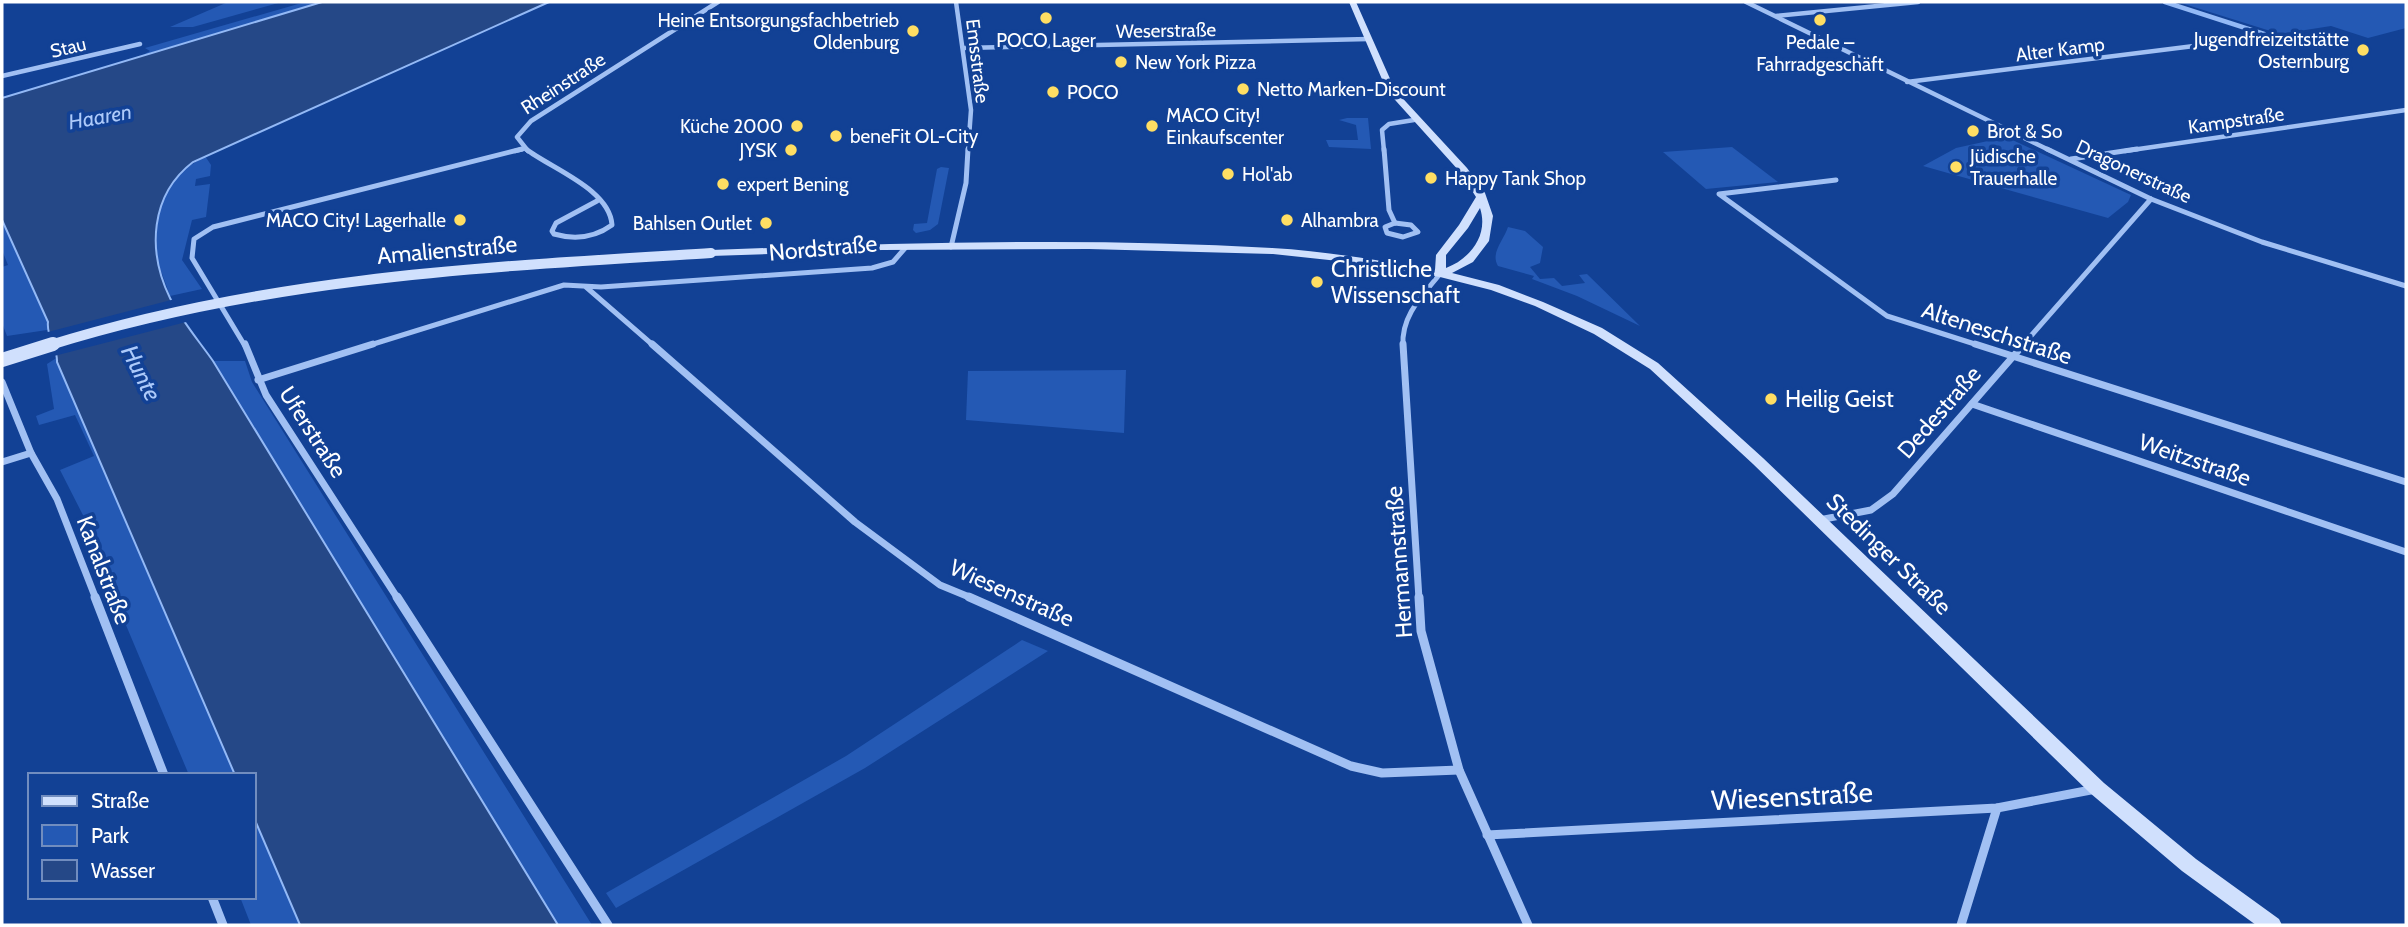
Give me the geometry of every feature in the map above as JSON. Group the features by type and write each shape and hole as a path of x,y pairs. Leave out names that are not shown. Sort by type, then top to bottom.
{"main road":[{"path":"1352,2 1390,89 1414,120 1463,168 1481,197 1488,216 1483,242 1469,261 1440,274 1441,255 1464,226 1481,197"},
{"name":"Nordstraße","path":"906,247 1089,246 1273,251 1357,260 1440,274"},
{"name":"Amalienstraße","path":"2,360 130,323 288,290 417,272 711,253 906,247"},
{"name":"Stedinger Straße","path":"1440,274 1495,287 1539,304 1598,331 1647,361 1729,434 2097,788 2189,865 2272,925"}],"street":[{"name":"Rheinstraße","path":"597,201 556,223 552,231 554,234 578,238 607,229 612,225 612,220 597,201 579,182 523,149 517,137 524,127 718,2"},
{"name":"Emsstraße","path":"951,247 962,206 971,110 956,2"},
{"name":"Dragonerstraße","path":"1746,2 2151,199 2262,242 2406,286"},
{"path":"1775,16 1918,2"},
{"name":"Weserstraße","path":"963,48 1369,39"},
{"name":"Alter Kamp","path":"1906,82 2218,43"},
{"name":"Stau","path":"2,76 140,44"},
{"name":"Kampstraße","path":"2071,159 2406,110"},
{"path":"1395,223 1389,209 1382,130 1389,124 1414,120"},
{"name":"Uferstraße","path":"523,149 213,228 194,239 192,258 242,338 258,380 608,925"},
{"name":"Alteneschstraße","path":"1836,180 1719,194 1887,316 2406,482"},
{"name":"Dedestraße","path":"1818,520 1861,512 1878,506 1893,494 2151,199"},
{"path":"1395,223 1411,225 1418,232 1413,236 1402,237 1387,233 1385,227 1395,223"},
{"name":"Nordstraße","path":"258,380 564,285 586,287 872,268 893,262 906,247"},
{"name":"Hermannstraße","path":"1440,274 1412,308 1402,330 1420,631 1459,770 1528,925"},
{"name":"Wiesenstraße","path":"586,287 855,522 940,585 1082,645 1351,766 1382,774 1459,770"},
{"name":"Kanalstraße","path":"2,382 31,453 57,499 163,773"},
{"name":"Weitzstraße","path":"1972,404 2406,552"},
{"path":"2,462 31,453"},
{"name":"Wiesenstraße","path":"1487,835 1997,808 2097,788"},
{"path":"1961,925 1997,808"},
{"path":"213,899 223,925"}],"green space":[{"path":"228,2 282,2 193,27 170,27"},
{"path":"305,2 322,2 143,55 150,51 145,48"},
{"path":"2406,2 2406,28 2368,38 2331,26 2280,34 2181,3"},
{"path":"1368,118 1371,149 1329,147 1326,140 1358,140 1356,125 1339,120"},
{"path":"2006,137 2131,195 2128,202 2108,218 1923,166 1956,148"},
{"path":"1732,147 1778,182 1706,189 1663,152"},
{"path":"205,156 211,165 210,176 196,179 195,186 210,184 206,217 192,220 182,260 202,289 170,296 156,257 158,210 177,174"},
{"path":"949,168 938,224 930,230 916,233 913,230 914,224 927,223 937,169"},
{"path":"2,220 48,322 47,330 7,336 2,323 2,267 8,265 2,250"},
{"path":"1508,227 1525,231 1543,247 1540,263 1530,267 1540,279 1554,278 1562,286 1585,283 1579,275 1587,274 1640,326 1577,296 1532,279 1534,276 1498,266 1497,251"},
{"path":"58,357 131,535 234,773 188,773 123,618 88,525 60,470 94,456 75,415 39,425 36,416 54,409 47,364"},
{"path":"213,361 245,361 252,382 592,925 558,925"},
{"path":"1126,370 1124,433 966,420 968,371"},
{"path":"1022,640 1048,651 865,768 616,908 606,893 846,756"},
{"path":"256,823 300,925 251,925 241,899 256,899"}],"water":[{"path":"322,2 549,2 193,162 179,175 168,191 161,207 156,243 163,280 174,306 213,361 558,925 300,925 256,823 256,773 234,773 57,362 48,322 2,220 2,98"}],"pier":[{"path":"175,299 190,321 54,356 44,333"}],"waterway":[{"path":"2165,2 2264,34"}],"place":[{"name":"POCO Lager","path":"1046,18"},
{"name":"Pedale – Fahrradgeschäft","path":"1820,20"},
{"name":"Heine Entsorgungsfachbetrieb Oldenburg","path":"913,31"},
{"name":"Jugendfreizeitstätte Osternburg","path":"2363,50"},
{"name":"New York Pizza","path":"1121,62"},
{"name":"Netto Marken-Discount","path":"1243,89"},
{"name":"POCO","path":"1053,92"},
{"name":"Küche 2000","path":"797,126"},
{"name":"MACO City! Einkaufscenter","path":"1152,126"},
{"name":"Brot & So","path":"1973,131"},
{"name":"beneFit OL-City","path":"836,136"},
{"name":"JYSK","path":"791,150"},
{"name":"Jüdische Trauerhalle","path":"1956,167"},
{"name":"Hol'ab","path":"1228,174"},
{"name":"Happy Tank Shop","path":"1431,178"},
{"name":"expert Bening","path":"723,184"},
{"name":"MACO City! Lagerhalle","path":"460,220"},
{"name":"Alhambra","path":"1287,220"},
{"name":"Bahlsen Outlet","path":"766,223"},
{"name":"Christliche Wissenschaft","path":"1317,282"},
{"name":"Heilig Geist","path":"1771,399"}],"water label":[{"name":"Haaren","path":"100,117"},
{"name":"Hunte","path":"141,373"}]}
